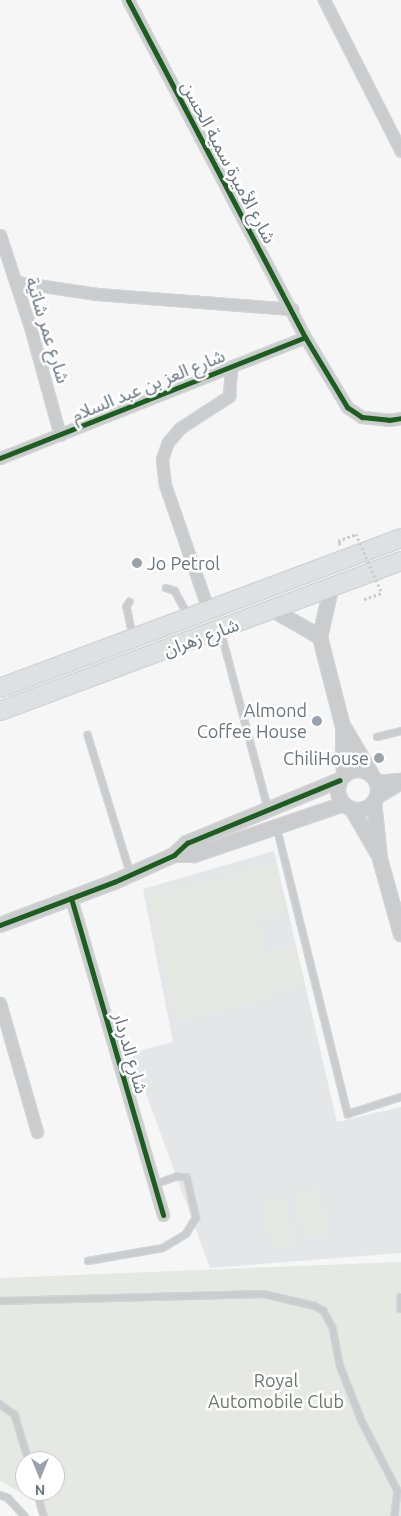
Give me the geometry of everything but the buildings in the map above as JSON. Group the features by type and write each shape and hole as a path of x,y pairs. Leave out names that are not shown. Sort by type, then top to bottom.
{"main road":[{"name":"شارع زهران","path":"0,688 134,636 401,538"},
{"name":"شارع زهران","path":"0,712 331,589 401,561"}],"street":[{"name":"شارع الأميرة سمية الحسن","path":"128,0 292,309 305,337 354,414 372,419 401,418"},
{"path":"324,0 401,151"},
{"name":"شارع عمر شاتية","path":"0,236 4,260 16,282 60,435"},
{"path":"16,282 97,294 292,309"},
{"name":"شارع العز بن عبد السلام","path":"0,458 305,337"},
{"path":"208,609 163,477 162,459 168,442 180,428 225,401 232,387 231,367"},
{"path":"331,589 320,637 343,727 342,778 338,793 380,859"},
{"path":"274,610 320,637"},
{"path":"343,727 374,778 380,859 401,934"},
{"path":"0,925 130,875 174,854 187,843 358,770 374,778 401,779"},
{"path":"174,854 194,854 277,827 348,807 364,809 401,783"},
{"name":"شارع الدردار","path":"71,898 163,1215"},
{"path":"0,1002 5,1044 37,1132"}],"lane":[{"path":"166,588 175,591 189,616"},
{"path":"130,602 127,607 134,636"},
{"path":"220,629 268,810"},
{"path":"377,737 401,731"},
{"path":"88,736 130,875"},
{"path":"277,827 348,1114 401,1097"},
{"path":"88,1262 163,1248 186,1234 196,1218 187,1178 177,1177 155,1185"},
{"path":"0,1301 264,1294 315,1306 324,1311 333,1328 340,1364 362,1421 398,1491 395,1516"},
{"path":"401,1297 401,1309"},
{"path":"0,1404 15,1415 26,1451"},
{"path":"0,1494 8,1498 25,1516"},
{"path":"40,1501 44,1516"}],"path":[{"path":"340,545 338,541 356,534 382,593 364,599"}],"shaded area":[{"path":"274,851 337,1122 401,1107 401,1253 210,1268 131,1053 173,1042 143,889"}],"green space":[{"path":"275,864 285,912 258,918 248,870"},
{"path":"246,873 275,998 176,1020 148,896"},
{"path":"294,946 303,984 275,990 267,952"},
{"path":"317,1188 329,1233 307,1239 295,1194"},
{"path":"283,1198 295,1242 274,1248 262,1204"},
{"name":"Royal Automobile Club","path":"401,1262 401,1516 43,1516 41,1504 36,1501 65,1501 65,1451 15,1451 15,1489 0,1481 0,1278"}],"cycle path":[{"path":"128,0 305,337 347,407 362,417 389,420 401,418"},
{"path":"0,458 305,337"},
{"path":"0,925 114,882 174,855 187,843 340,780"},
{"path":"71,898 163,1215"}],"place":[{"name":"Jo Petrol","path":"137,563"},
{"name":"Almond Coffee House","path":"317,721"},
{"name":"ChiliHouse","path":"379,758"}]}
